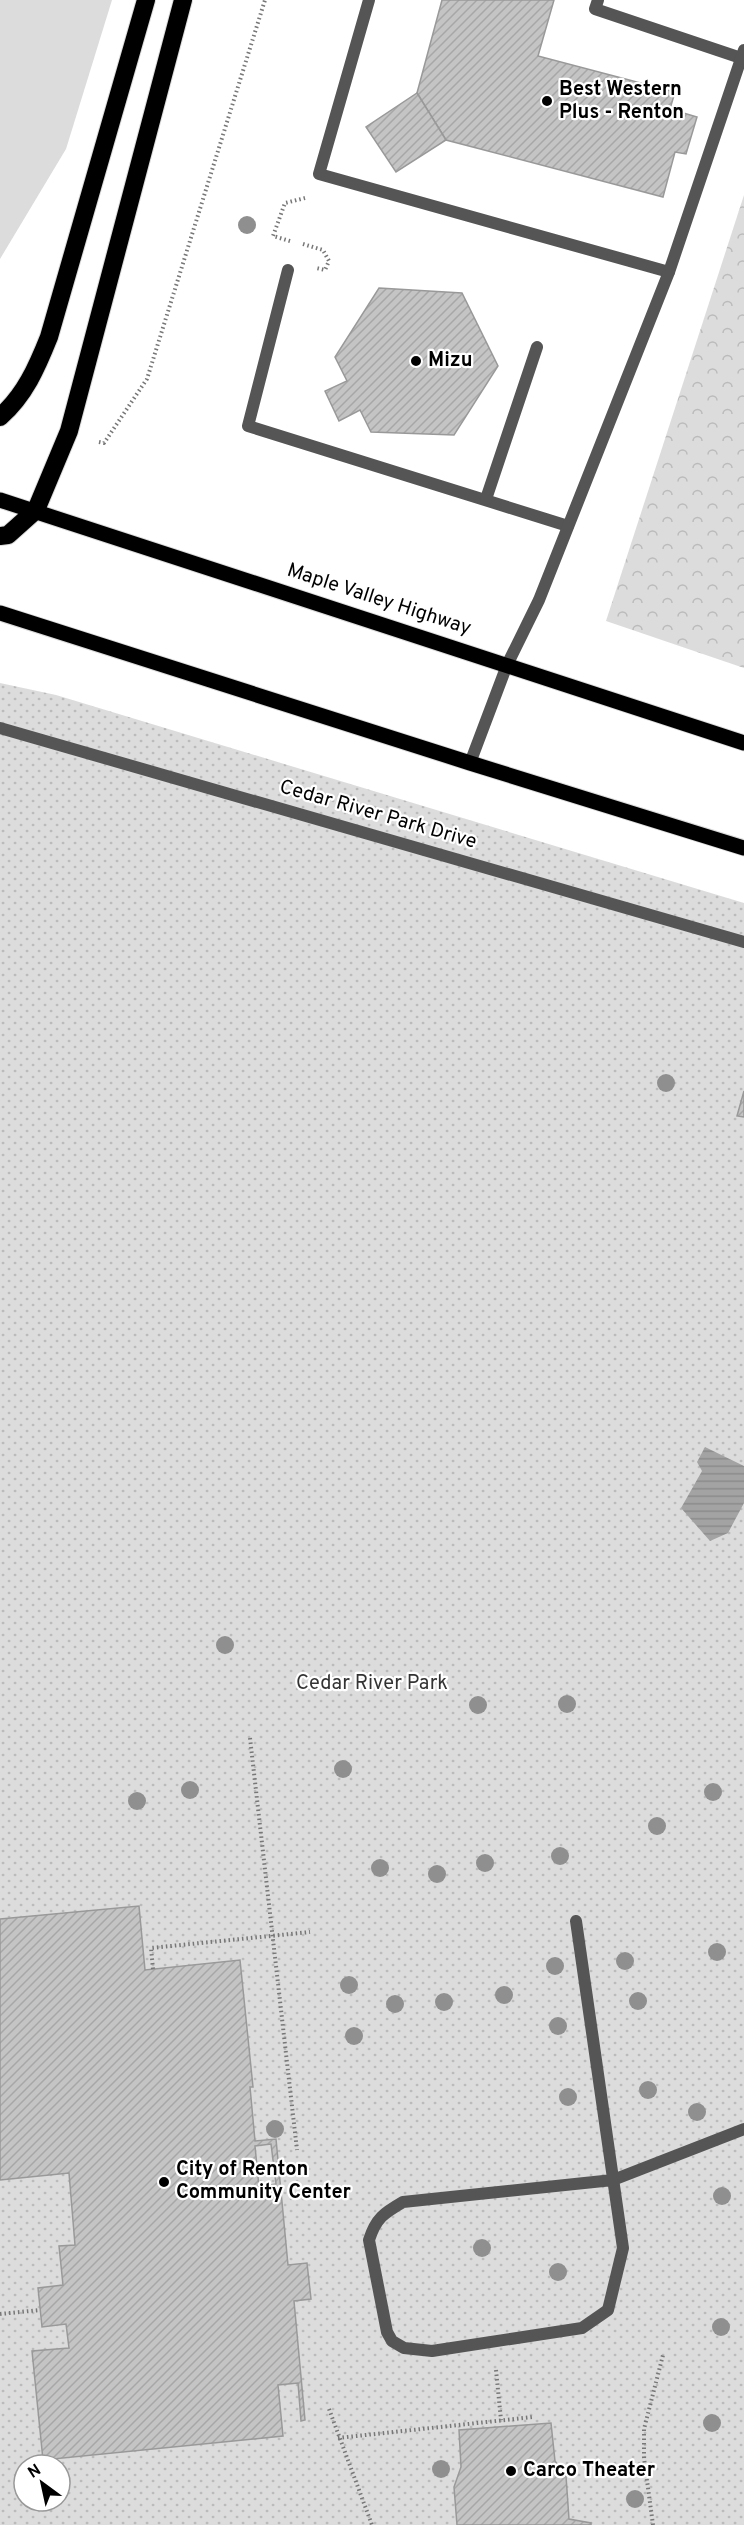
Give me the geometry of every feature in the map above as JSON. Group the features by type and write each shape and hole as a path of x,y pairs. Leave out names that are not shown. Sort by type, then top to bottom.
{"highway":[{"path":"0,417 32,377 49,337 146,0"},
{"path":"0,536 8,535 36,510 69,431 183,0"}],"main road":[{"name":"Maple Valley Highway","path":"0,500 744,743"},
{"path":"0,613 744,848"}],"lane":[{"path":"369,0 319,174 669,272"},
{"path":"470,763 507,665 539,600 669,272 743,54 595,9 598,0"},
{"path":"288,270 248,426 486,498 568,526"},
{"path":"486,498 537,347"},
{"name":"Cedar River Park Drive","path":"0,728 744,942"},
{"path":"576,1922 613,2180 622,2248 616,2285 608,2310 582,2328 432,2352 404,2348 392,2341 387,2332 369,2240 374,2225 384,2214 403,2202 613,2180 744,2129"}],"path":[{"path":"104,443 147,379 265,0"},
{"path":"250,1738 297,2150"},
{"path":"153,1969 151,1948 309,1932"},
{"path":"0,2314 40,2310"},
{"path":"652,2525 644,2457 644,2429 663,2355"},
{"path":"497,2382 501,2420"},
{"path":"329,2409 372,2525"},
{"path":"338,2438 533,2417"}],"green space":[{"path":"0,0 112,0 66,149 0,259"},
{"path":"744,195 744,668 606,621"},
{"name":"Cedar River Park","path":"0,683 56,695 744,903 744,2525 0,2525"}],"shaded area":[{"path":"705,1447 744,1466 744,1503 728,1533 710,1541 681,1508 702,1471 697,1462"}],"building":[{"name":"Best Western Plus - Renton","path":"442,0 554,0 538,56 675,92 670,109 697,117 686,154 675,152 663,197 446,140 417,93"},
{"path":"417,93 446,140 396,172 366,127"},
{"name":"Mizu","path":"379,288 462,293 498,366 454,435 371,432 360,410 339,421 325,391 347,381 335,357"},
{"path":"744,1091 744,1117 737,1116"},
{"name":"City of Renton Community Center","path":"139,1906 145,1970 240,1960 253,2087 250,2087 255,2141 276,2139 288,2265 307,2263 311,2299 294,2301 305,2420 301,2421 298,2383 278,2385 283,2436 72,2457 72,2453 42,2453 32,2351 69,2348 66,2324 42,2327 38,2288 63,2285 59,2246 75,2245 69,2173 0,2180 0,1919","holes":["271,2144 276,2184 259,2187 255,2146"]},
{"name":"Carco Theater","path":"551,2423 555,2461 566,2476 569,2519 591,2523 591,2525 457,2525 454,2487 461,2467 459,2430"}],"place":[{"name":"Best Western Plus - Renton","path":"547,101"},
{"name":"Mizu","path":"416,361"},
{"name":"City of Renton Community Center","path":"164,2182"},
{"name":"Carco Theater","path":"511,2471"}]}
